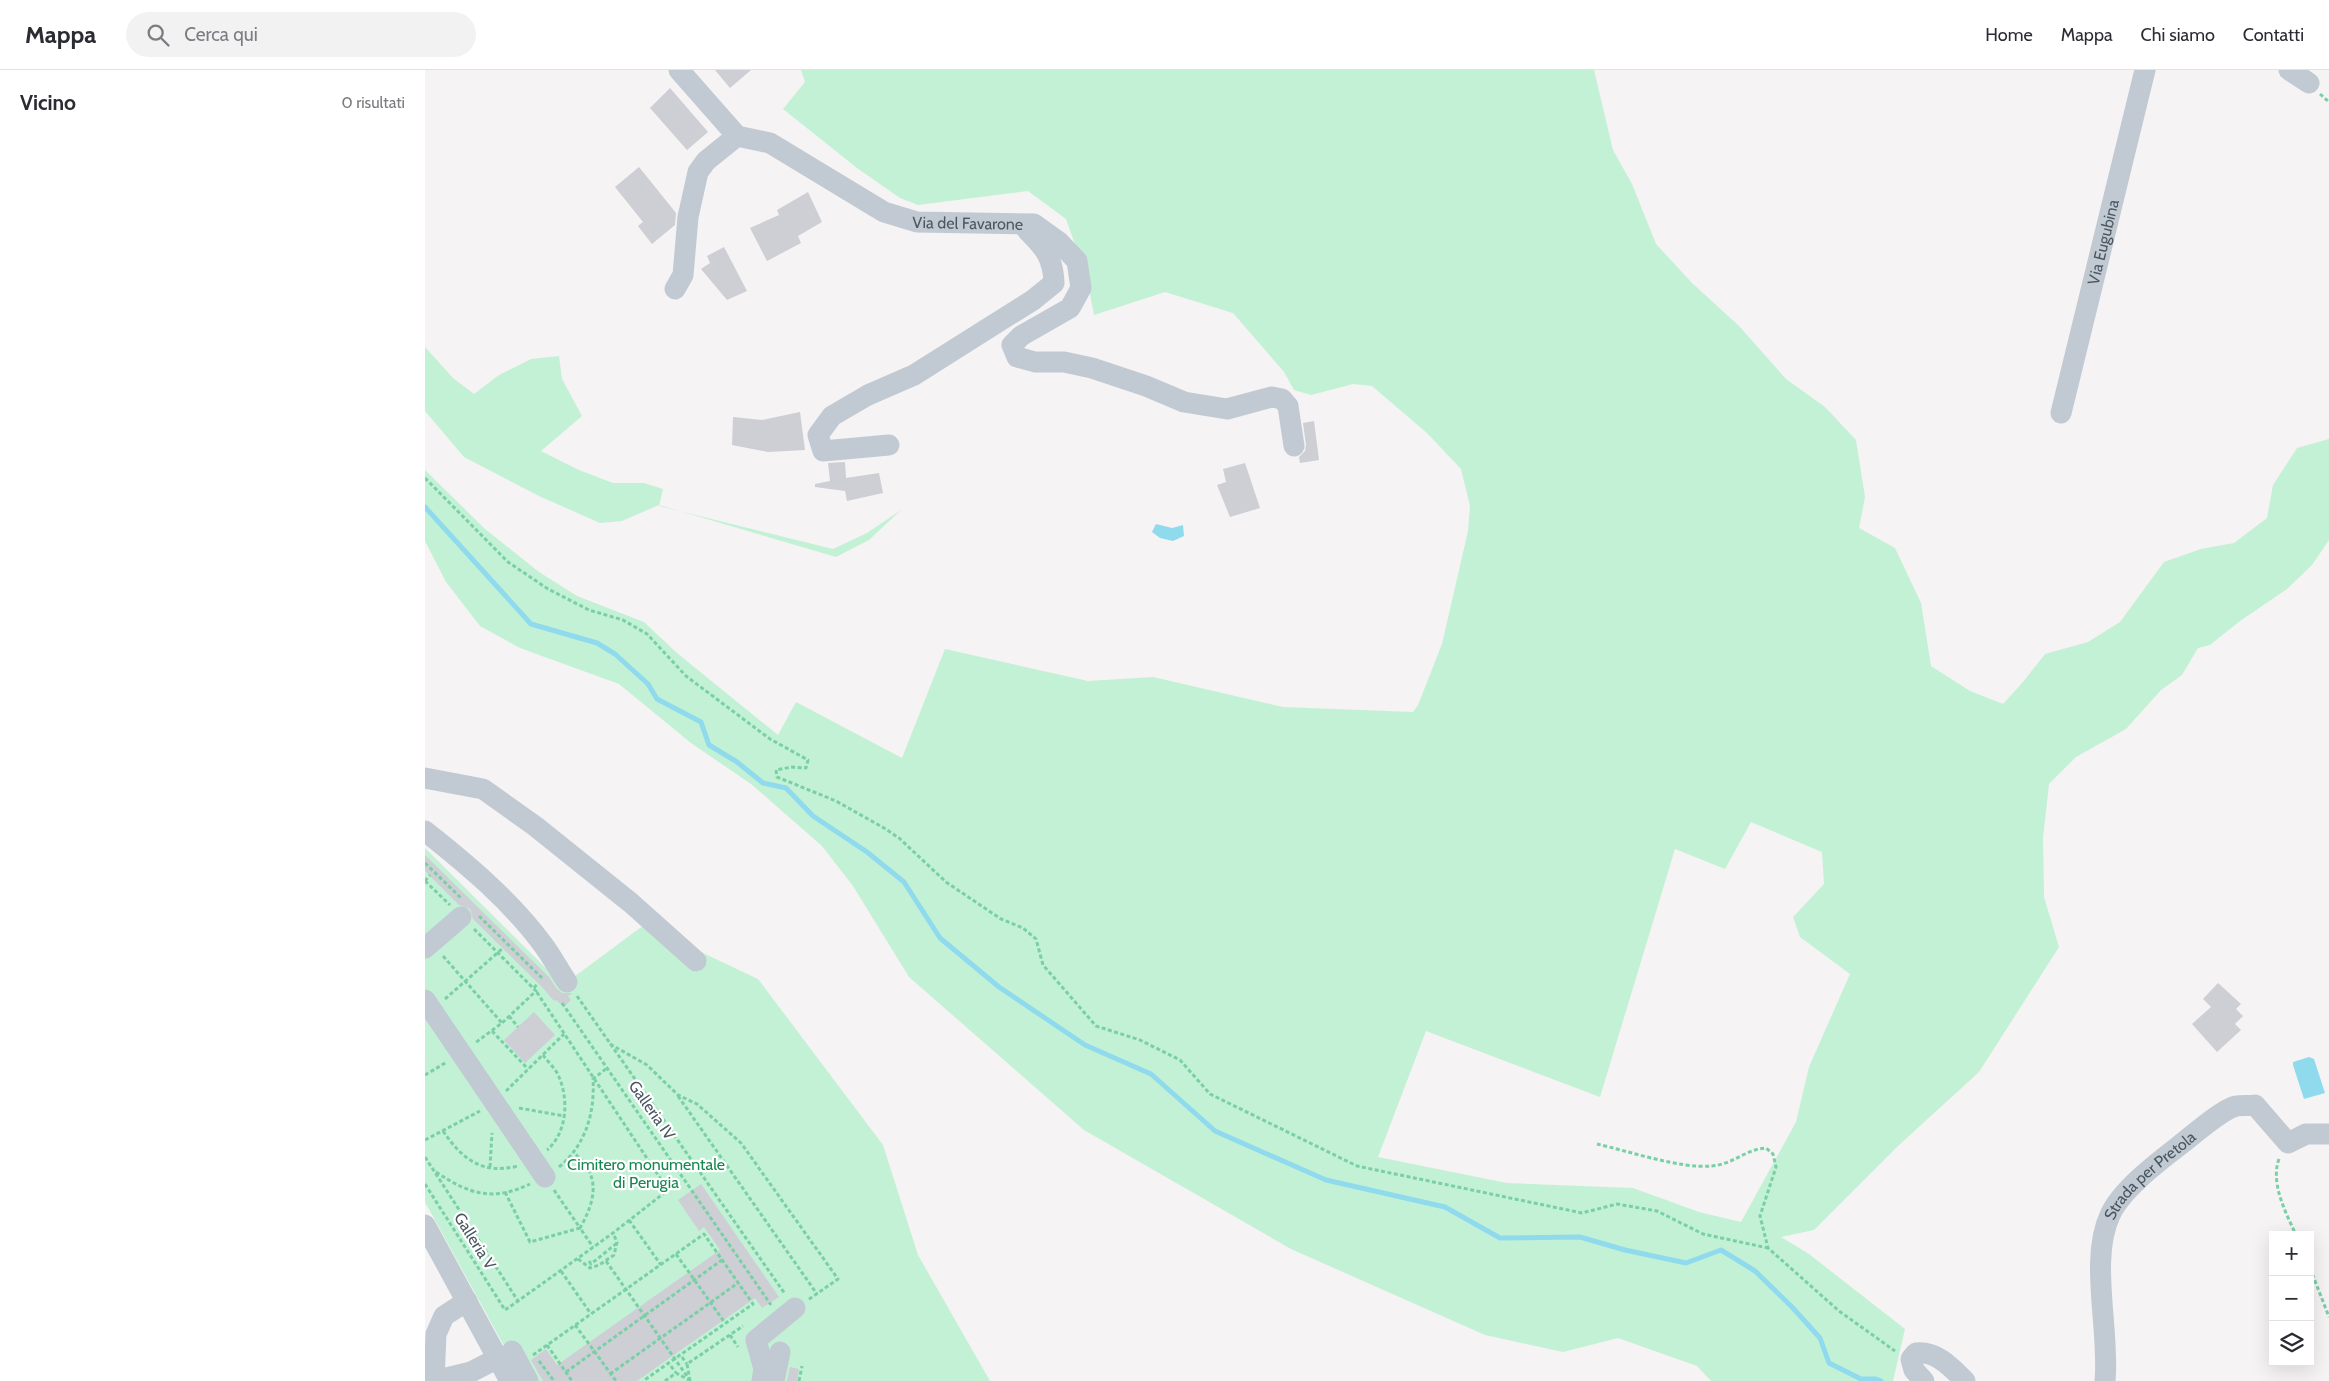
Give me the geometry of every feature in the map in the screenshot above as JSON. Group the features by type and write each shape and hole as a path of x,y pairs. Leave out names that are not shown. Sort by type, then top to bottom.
{"street":[{"path":"675,289 683,275 688,217 698,172 706,161 737,136 679,70"},
{"name":"Via Eugubina","path":"2061,413 2145,70"},
{"path":"2289,70 2309,84"},
{"name":"Via del Favarone","path":"737,136 770,142 884,212 917,222 1034,224 1059,242 1077,261 1081,288 1071,308 1021,336 1013,345 1017,357 1035,362 1064,362 1091,368 1146,386 1185,402 1227,408 1272,397 1281,399 1288,406 1294,446"},
{"path":"889,445 823,451 818,434 832,416 868,395 914,375 1033,300 1054,283 1053,267 1045,249 1020,223"},
{"path":"425,778 483,789 535,826 631,902 696,961"},
{"path":"425,830 512,908 544,945 567,982"},
{"path":"428,945 469,912"},
{"path":"429,1005 545,1177"},
{"name":"Strada per Pretola","path":"2105,1381 2107,1361 2101,1284 2102,1242 2110,1214 2115,1207 2131,1187 2164,1157 2235,1106 2255,1105 2288,1143"},
{"path":"2288,1143 2306,1134 2329,1134"},
{"path":"425,1225 467,1301 505,1355 528,1381"},
{"path":"467,1301 444,1316 436,1334 434,1381 473,1377 505,1355"},
{"path":"762,1381 764,1369 756,1340 795,1308"},
{"path":"774,1381 780,1352"},
{"path":"1924,1381 1914,1370 1911,1359 1915,1353 1927,1352 1947,1364 1965,1381"},
{"path":"505,1355 510,1381"}],"path":[{"path":"425,478 508,562 547,589 589,610 623,620 647,634 686,676 770,739 808,760 805,768 792,767 776,770 777,777 836,801 884,828 899,838 946,882 1001,919 1023,928 1035,939 1043,965 1095,1026 1140,1040 1180,1060 1210,1094 1357,1166 1582,1213 1617,1204 1657,1211 1703,1234 1768,1248 1852,1321 1898,1353 1911,1359"},
{"path":"425,863 469,912 543,979"},
{"path":"425,1157 518,1301 578,1259 668,1190 535,990 498,954 469,912 425,881 429,875"},
{"path":"428,945 466,982 501,1024"},
{"path":"429,1005 466,982 503,948"},
{"path":"567,982 795,1308 839,1280 741,1143 697,1104 678,1095"},
{"path":"425,1074 462,1053 501,1024 535,990 538,983"},
{"name":"Galleria IV","path":"562,1003 772,1306"},
{"path":"509,1016 519,1027"},
{"path":"492,1031 528,1070"},
{"path":"610,1044 647,1065 678,1095 817,1294"},
{"path":"600,1074 607,1068"},
{"path":"2288,1143 2278,1161 2277,1180 2283,1207 2294,1231"},
{"path":"1597,1144 1672,1162 1711,1166 1734,1161 1755,1148 1766,1148 1773,1154 1775,1167 1760,1216 1768,1248"},
{"path":"505,1192 530,1242 580,1228 589,1213 595,1185 586,1162 573,1153"},
{"path":"545,1177 593,1247"},
{"name":"Galleria V","path":"425,1184 505,1310 518,1301"},
{"path":"629,1220 661,1265"},
{"path":"578,1259 590,1268 614,1256 617,1242 613,1233"},
{"path":"554,1381 535,1354 704,1234 753,1304 643,1381"},
{"path":"589,1262 591,1264 617,1242"},
{"path":"676,1254 725,1323"},
{"path":"565,1372 722,1260"},
{"path":"606,1261 690,1380"},
{"path":"561,1271 591,1314"},
{"path":"2313,1276 2329,1318"},
{"path":"610,1374 738,1283"},
{"path":"575,1325 616,1381"},
{"path":"687,1364 730,1335"},
{"path":"547,1346 572,1381"},
{"path":"683,1357 687,1364 690,1380"},
{"path":"671,1366 676,1373 690,1380"},
{"path":"799,1381 802,1366"},
{"path":"665,1381 676,1373"}],"green space":[{"path":"801,70 1594,70 1613,150 1632,184 1656,244 1692,283 1739,326 1786,379 1825,407 1856,440 1865,497 1859,528 1895,548 1921,603 1931,666 1970,691 2003,704 2045,654 2088,642 2120,622 2164,562 2201,549 2234,543 2267,518 2273,485 2297,448 2329,439 2329,540 2312,565 2287,589 2240,621 2210,645 2198,648 2182,675 2161,690 2126,729 2076,757 2049,784 2043,838 2044,897 2059,947 1979,1072 1898,1146 1814,1230 1781,1237 1809,1254 1905,1329 1893,1381 1711,1381 1697,1366 1618,1338 1563,1352 1485,1335 1291,1249 1084,1130 909,977 853,886 822,846 751,784 691,743 619,684 520,648 480,626 446,582 425,541 425,470 485,529 539,572 577,596 644,622 677,653 778,735 796,702 902,758 945,649 1088,681 1153,677 1283,707 1413,712 1418,705 1442,644 1468,531 1470,506 1461,469 1427,433 1372,386 1353,384 1311,395 1294,390 1284,372 1233,313 1165,292 1094,315 1087,278 1066,219 1028,191 918,205 900,198 857,168 783,109 805,82","holes":["1751,822 1822,852 1824,884 1793,917 1800,937 1850,974 1809,1067 1796,1122 1741,1222 1699,1212 1633,1188 1507,1183 1378,1157 1426,1031 1600,1097 1675,849 1725,869"]},
{"path":"425,347 453,378 474,394 499,375 531,359 559,356 562,379 582,416 541,451 579,470 613,483 644,483 663,489 659,505 622,521 600,523 539,496 464,457 425,411"},
{"path":"901,510 869,540 836,557 680,511 833,549 867,533"},
{"name":"Cimitero monumentale di Perugia","path":"425,848 563,985 644,925 758,979 883,1145 918,1255 990,1381 538,1381 514,1364 425,1202"}],"water":[{"path":"1156,524 1172,528 1183,525 1184,536 1173,541 1160,538 1152,532"},
{"path":"2309,1057 2314,1059 2325,1093 2304,1099 2293,1062"}],"building":[{"path":"715,70 751,70 730,88"},
{"path":"670,88 708,132 687,150 650,108"},
{"path":"639,167 676,213 675,225 652,244 638,226 643,222 615,187"},
{"path":"808,192 822,222 798,236 801,243 767,261 750,228 779,215 777,210"},
{"path":"724,247 747,291 727,300 701,269 710,263 707,256"},
{"path":"800,412 805,450 768,452 732,445 733,417 762,420"},
{"path":"1314,421 1319,460 1300,463 1299,457 1305,451 1306,445 1303,423"},
{"path":"845,462 846,478 879,473 883,493 847,501 845,491 815,487 815,484 830,481 828,463"},
{"path":"1245,463 1260,508 1230,517 1217,485 1226,482 1223,469"},
{"path":"425,855 549,977 557,989 562,993 573,993 568,996 571,1000 564,1007 556,1000 554,1001 473,919 470,909 459,905 425,871"},
{"path":"2218,983 2241,1004 2236,1009 2243,1016 2235,1024 2241,1030 2217,1052 2192,1024 2211,1007 2203,999"},
{"path":"534,1012 555,1035 525,1063 504,1040"},
{"path":"701,1184 779,1297 762,1308 755,1298 637,1381 543,1381 531,1360 546,1349 557,1365 720,1250 704,1227 699,1231 678,1200"},
{"path":"790,1367 799,1369 797,1381 787,1381"}],"waterway":[{"path":"425,507 531,624 597,643 615,654 648,684 657,699 701,722 709,745 737,762 763,783 786,788 813,816 867,852 904,882 940,938 999,987 1085,1045 1151,1074 1215,1131 1326,1180 1445,1207 1500,1238 1580,1237 1625,1250 1686,1263 1721,1250 1755,1271 1792,1307 1820,1338 1829,1363 1861,1379 1881,1381"}]}
